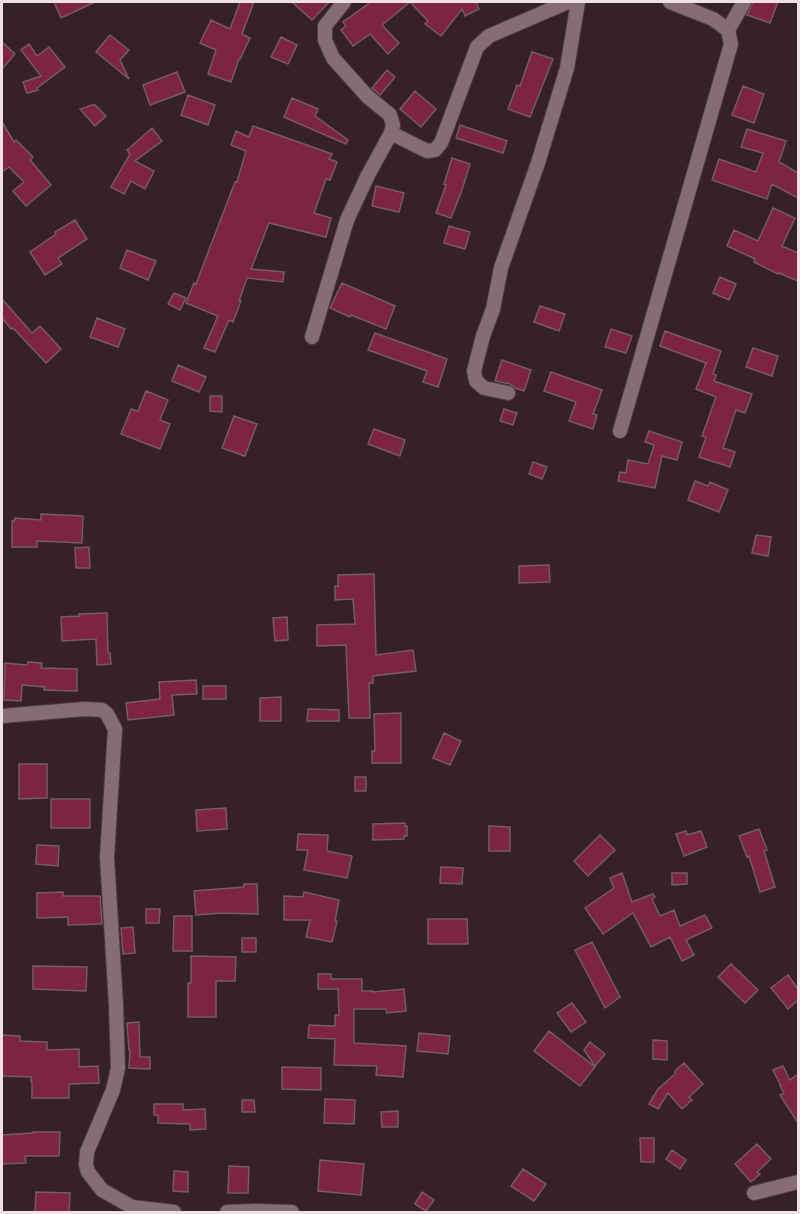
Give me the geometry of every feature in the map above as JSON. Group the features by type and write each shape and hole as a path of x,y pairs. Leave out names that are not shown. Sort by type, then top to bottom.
{"street":[{"path":"312,337 347,220 393,125 390,115 368,96 333,58 325,40 325,26 344,2"},
{"path":"391,133 428,151 435,150 441,143 477,47 489,36 567,2"},
{"path":"508,393 484,388 476,381 474,372 493,309 501,268 538,163 567,68 578,2"},
{"path":"620,431 731,44 728,30 713,19 670,2"},
{"path":"728,30 744,2"},
{"path":"2,716 85,709 102,710 107,714 115,729 107,857 118,1068 113,1090 87,1152 86,1165 88,1172 102,1190 132,1207 174,1212"},
{"path":"754,1193 798,1182"},
{"path":"227,1212 292,1212"}],"building":[{"path":"54,2 95,2 61,18"},
{"path":"240,2 254,2 242,34 250,38 231,82 208,74 216,50 200,43 211,20 230,29"},
{"path":"292,2 329,2 312,20"},
{"path":"371,2 410,2 382,25 399,43 388,54 370,34 353,46 341,30 346,26 343,22"},
{"path":"410,2 476,2 479,9 465,16 462,9 441,36 425,24 428,21"},
{"path":"753,2 778,2 770,23 747,15"},
{"path":"110,35 129,50 120,60 129,79 96,52"},
{"path":"281,37 297,45 288,64 271,57"},
{"path":"2,42 15,54 2,69"},
{"path":"29,44 37,56 49,47 65,67 37,88 38,90 27,93 23,82 41,76 21,50"},
{"path":"532,52 553,59 530,117 508,109 517,85 520,86"},
{"path":"387,70 395,77 380,95 372,88"},
{"path":"177,72 185,92 150,105 143,85"},
{"path":"743,86 764,94 754,123 732,115"},
{"path":"415,91 436,109 421,127 400,109"},
{"path":"188,95 215,105 208,125 181,115"},
{"path":"292,98 318,109 315,116 348,140 346,144 284,117"},
{"path":"95,105 106,116 95,126 80,109"},
{"path":"2,122 14,142 16,140 33,157 30,160 51,185 26,206 13,191 24,182 9,167 2,172"},
{"path":"460,125 507,141 503,153 456,138"},
{"path":"253,126 332,154 329,159 337,162 330,180 326,179 314,213 331,218 326,237 269,223 251,269 284,272 283,282 247,278 233,322 229,320 215,352 204,348 218,316 186,303 194,283 196,284 235,182 237,182 246,151 231,145 236,131 249,137"},
{"path":"152,128 162,141 135,161 154,171 145,189 131,181 124,194 111,187 130,154 127,150"},
{"path":"747,129 786,141 779,162 798,173 798,198 772,184 767,199 712,180 719,159 756,172 763,153 741,147"},
{"path":"452,158 470,164 451,218 436,213"},
{"path":"376,186 404,193 399,212 372,206"},
{"path":"773,208 795,218 782,246 798,253 798,281 778,274 754,262 755,259 727,246 734,230 758,241"},
{"path":"75,220 87,239 58,258 62,264 45,275 30,252 56,234 55,232"},
{"path":"449,226 470,232 465,249 444,243"},
{"path":"127,250 156,261 148,280 120,268"},
{"path":"720,277 736,284 729,300 713,293"},
{"path":"342,283 395,306 386,329 330,308"},
{"path":"174,293 186,298 180,310 168,304"},
{"path":"2,299 32,333 40,326 61,349 46,363 2,318"},
{"path":"540,306 565,314 559,331 534,322"},
{"path":"97,318 125,329 118,347 90,337"},
{"path":"611,329 632,336 626,353 605,347"},
{"path":"665,331 721,351 713,374 716,375 714,381 752,394 745,413 736,410 723,448 735,452 730,467 699,457 706,437 702,436 716,397 696,389 706,363 660,346"},
{"path":"375,333 447,359 438,387 423,382 427,371 368,350"},
{"path":"753,348 778,356 772,376 746,367"},
{"path":"502,360 531,370 524,391 510,384 495,381"},
{"path":"178,365 206,377 199,392 172,381"},
{"path":"551,372 602,390 593,414 597,415 593,429 569,421 576,402 544,391"},
{"path":"146,391 168,400 160,420 170,424 160,449 121,434 131,409 138,411"},
{"path":"210,396 222,396 222,412 210,411"},
{"path":"504,409 517,413 513,425 500,421"},
{"path":"234,416 257,424 245,456 222,448"},
{"path":"374,429 405,440 400,456 368,444"},
{"path":"649,431 682,442 677,460 662,456 655,488 618,481 620,472 626,473 628,460 648,464 654,445 645,442"},
{"path":"533,462 547,467 542,479 529,474"},
{"path":"695,481 708,486 710,482 728,490 719,512 688,500"},
{"path":"41,514 83,516 82,543 37,541 37,547 12,547 12,521 15,518 41,520"},
{"path":"756,535 771,537 768,556 752,553"},
{"path":"89,547 90,568 76,568 75,548"},
{"path":"549,565 550,582 519,583 519,566"},
{"path":"374,574 376,655 413,650 416,671 373,676 373,683 369,683 370,718 349,718 346,645 317,646 317,625 355,624 353,599 335,600 338,575"},
{"path":"107,613 108,653 110,653 111,664 97,665 96,639 62,641 61,617"},
{"path":"287,617 288,640 275,641 273,618"},
{"path":"28,662 42,663 41,668 77,669 77,691 44,690 45,687 22,685 21,701 4,700 5,663 27,665"},
{"path":"196,680 197,694 172,695 174,715 128,720 126,703 160,699 159,682"},
{"path":"203,686 226,686 226,699 203,699"},
{"path":"281,697 281,721 260,721 260,698"},
{"path":"308,709 339,710 339,721 307,721"},
{"path":"401,713 401,763 372,763 372,751 375,751 374,714"},
{"path":"444,733 461,741 450,765 433,758"},
{"path":"19,764 47,764 47,798 19,799"},
{"path":"355,777 366,777 366,791 355,791"},
{"path":"51,799 90,799 90,828 51,828"},
{"path":"226,808 227,829 197,831 196,810"},
{"path":"405,823 407,836 404,836 404,839 373,840 373,824"},
{"path":"489,826 510,827 510,851 489,851"},
{"path":"759,829 767,850 764,851 775,887 760,892 749,856 747,857 739,836"},
{"path":"686,831 687,835 701,831 707,847 684,856 676,834"},
{"path":"298,834 328,835 327,851 352,856 347,878 304,870 308,850 297,850"},
{"path":"600,835 615,850 588,876 574,861"},
{"path":"37,845 59,846 58,866 36,864"},
{"path":"441,867 463,868 462,884 440,883"},
{"path":"622,873 632,902 653,894 655,897 652,899 660,916 674,910 680,926 705,915 712,928 686,940 694,955 682,961 670,937 651,947 633,913 603,934 585,908 614,888 610,878"},
{"path":"672,873 687,873 687,884 672,885"},
{"path":"244,884 257,884 258,914 196,915 194,891 244,887"},
{"path":"63,892 63,896 100,896 102,924 68,925 68,917 37,918 37,893"},
{"path":"304,892 339,900 332,942 306,937 310,920 284,920 284,896 303,897"},
{"path":"146,909 160,909 159,923 146,923"},
{"path":"174,916 192,916 192,951 173,951"},
{"path":"428,919 467,919 468,944 428,944"},
{"path":"133,927 135,953 123,954 121,928"},
{"path":"242,938 256,938 256,952 242,952"},
{"path":"592,942 620,997 605,1008 575,950"},
{"path":"191,956 236,957 235,981 216,981 216,1017 188,1017"},
{"path":"731,964 758,990 745,1003 718,977"},
{"path":"33,966 87,967 86,991 33,989"},
{"path":"318,974 331,974 331,979 362,979 362,991 404,989 406,1011 387,1013 386,1009 354,1009 354,1043 406,1046 403,1077 376,1075 377,1066 334,1065 335,1039 308,1038 309,1025 335,1026 335,1015 339,1015 338,989 318,989"},
{"path":"788,975 798,989 798,1000 788,1009 771,988"},
{"path":"572,1003 586,1022 571,1032 557,1013"},
{"path":"139,1022 140,1057 150,1057 150,1069 129,1068 127,1023"},
{"path":"549,1031 595,1067 580,1086 534,1051"},
{"path":"419,1033 450,1036 448,1054 417,1051"},
{"path":"2,1035 20,1036 20,1041 47,1042 47,1050 79,1049 79,1067 98,1066 99,1083 69,1084 69,1098 32,1098 31,1077 2,1076"},
{"path":"653,1040 667,1041 667,1060 653,1059"},
{"path":"590,1042 605,1054 595,1066 584,1050"},
{"path":"684,1063 703,1084 689,1097 692,1100 682,1109 668,1093 658,1109 649,1104 658,1089"},
{"path":"783,1066 790,1080 798,1074 798,1123 780,1095 784,1093 773,1070"},
{"path":"282,1067 321,1068 321,1090 282,1089"},
{"path":"325,1099 355,1100 354,1124 324,1123"},
{"path":"242,1100 254,1100 255,1112 242,1112"},
{"path":"154,1104 183,1104 183,1110 205,1109 206,1129 190,1130 190,1124 158,1123 158,1115 154,1115"},
{"path":"398,1111 398,1127 382,1127 381,1112"},
{"path":"60,1132 59,1156 25,1156 26,1163 2,1164 2,1135"},
{"path":"640,1138 654,1138 654,1162 641,1162"},
{"path":"757,1144 771,1159 757,1172 760,1174 751,1182 735,1164"},
{"path":"672,1150 686,1160 680,1169 666,1159"},
{"path":"320,1160 364,1164 361,1195 318,1191"},
{"path":"229,1166 249,1167 248,1193 228,1193"},
{"path":"523,1169 546,1184 534,1201 511,1186"},
{"path":"174,1171 188,1172 188,1192 173,1191"},
{"path":"36,1192 70,1193 69,1212 35,1212"},
{"path":"422,1192 434,1200 426,1211 415,1204"}]}
